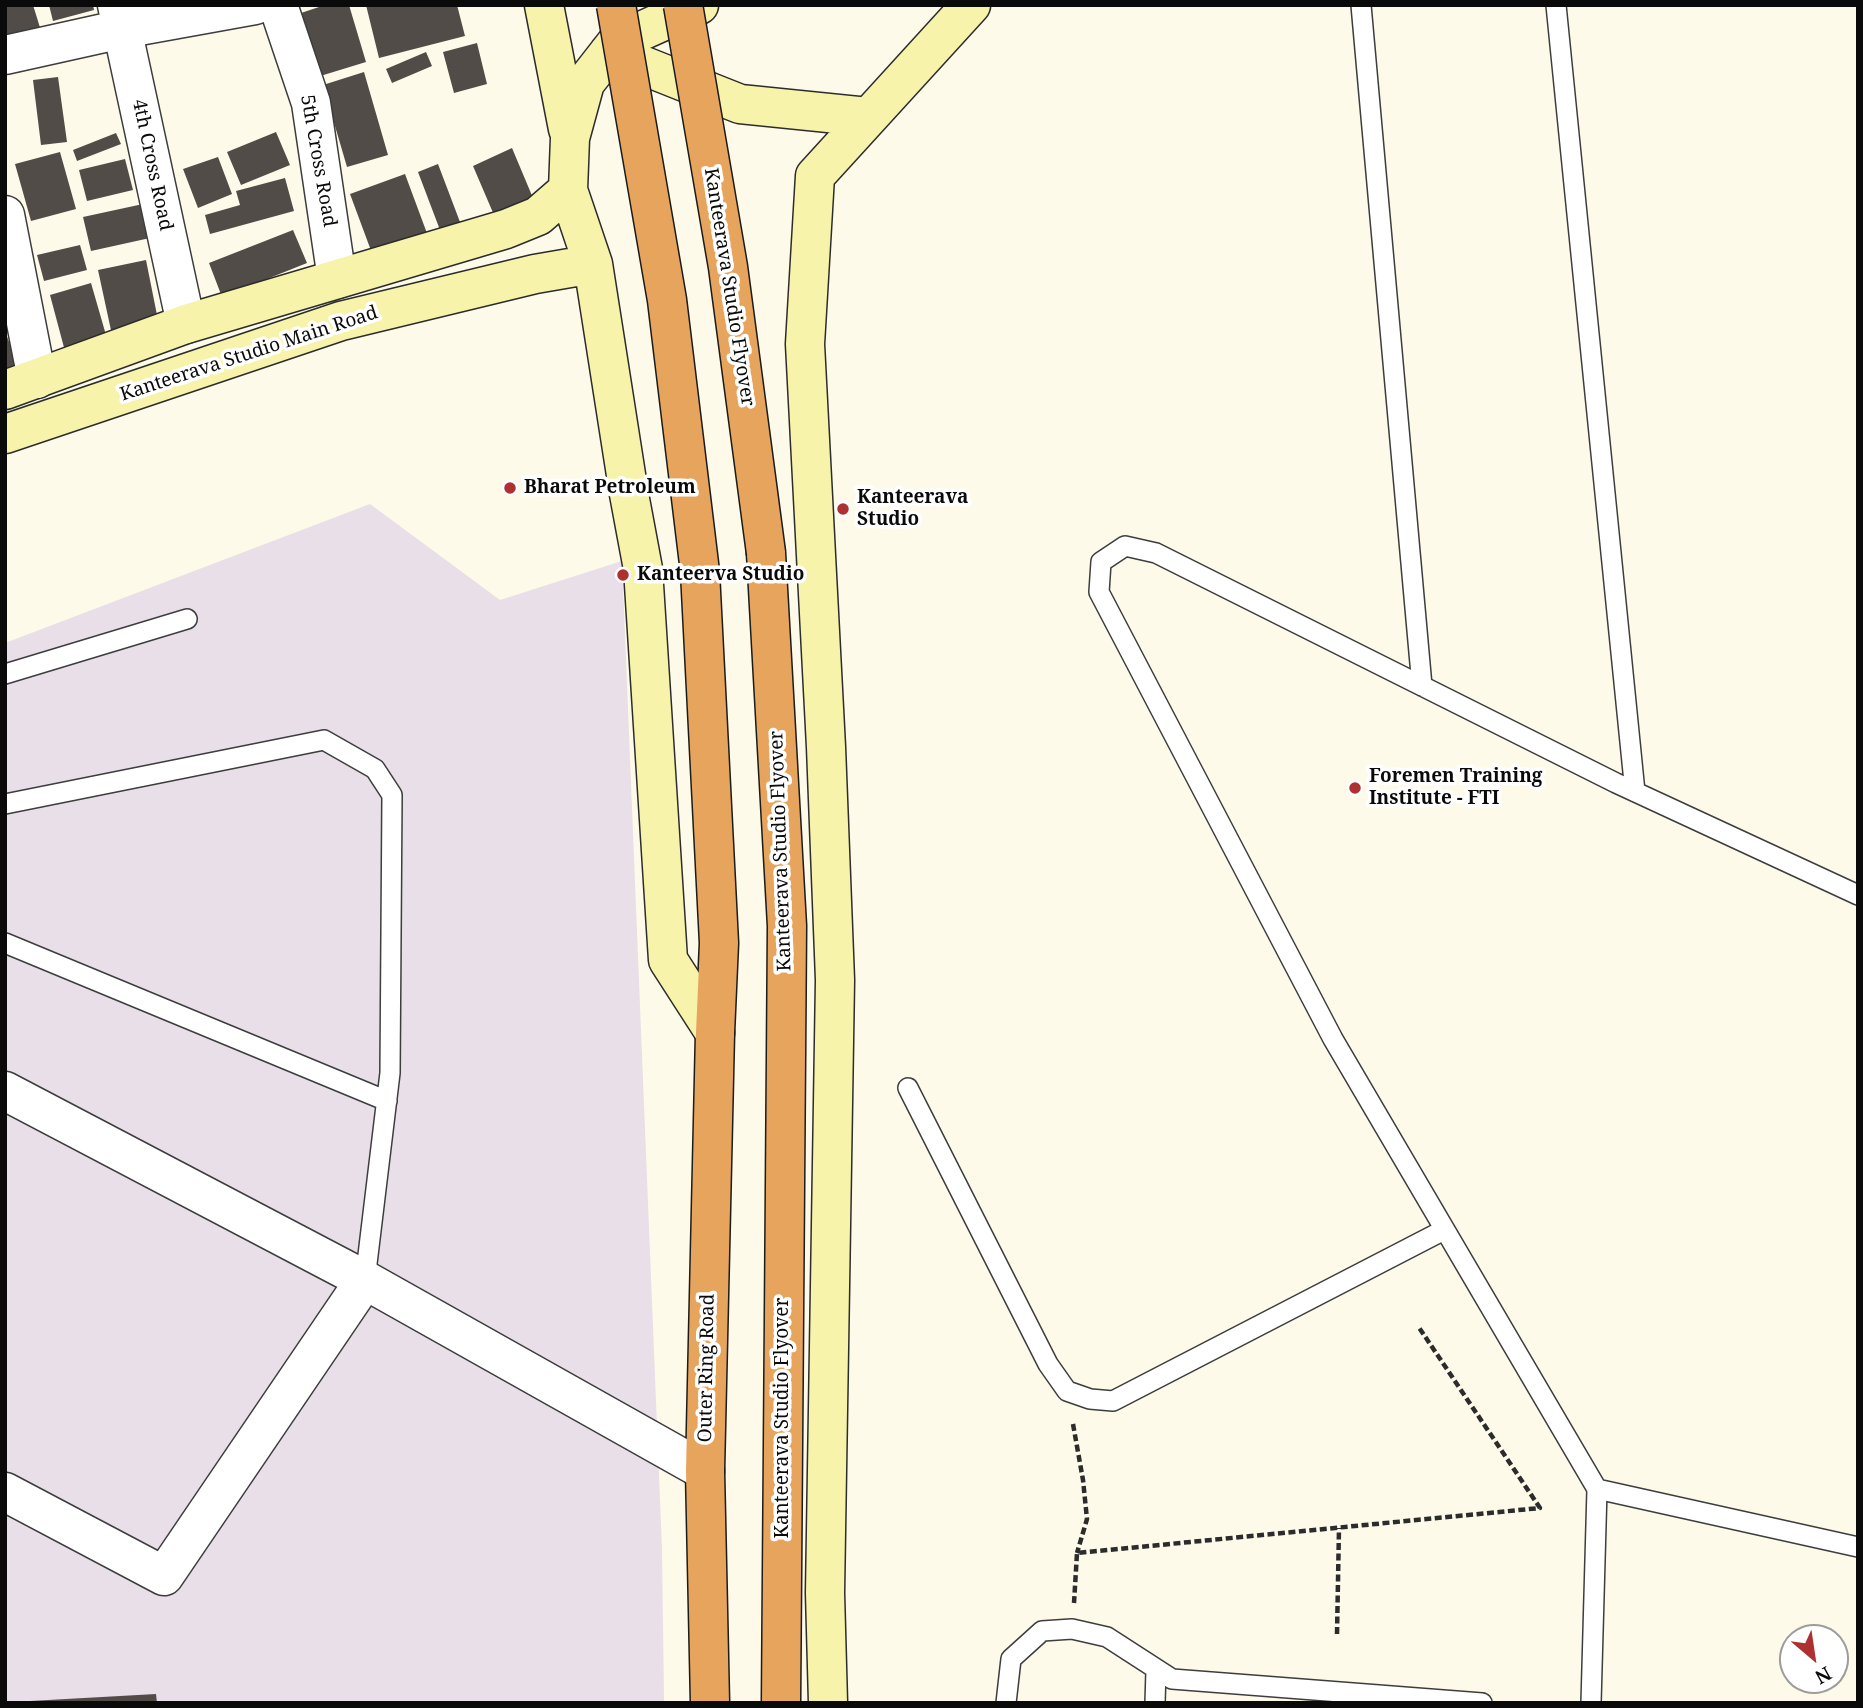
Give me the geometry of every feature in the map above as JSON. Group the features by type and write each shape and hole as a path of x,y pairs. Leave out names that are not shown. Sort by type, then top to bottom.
{"highway":[{"path":"616,5 667,300 700,572 719,943 715,1033"},
{"name":"Kanteerava Studio Flyover","path":"683,5 728,267 766,553 787,926 781,1703"},
{"name":"Outer Ring Road","path":"710,1703 705,1471 715,1033"}],"main road":[{"path":"544,5 570,138"},
{"path":"699,5 617,42 585,83 570,138 568,190 593,264 643,569 668,960 715,1033"},
{"path":"828,1703 825,1593 835,981 805,344 815,176 971,5"},
{"path":"609,52 740,104 868,117"},
{"path":"21,384 186,324 452,246 538,216 568,190"},
{"name":"Kanteerava Studio Main Road","path":"5,434 341,321 536,274 593,264"}],"street":[{"path":"5,55 120,17 255,5"},
{"name":"5th Cross Road","path":"278,5 311,103 337,279"},
{"name":"4th Cross Road","path":"120,17 186,324"},
{"path":"5,215 21,384"},
{"path":"5,1091 365,1280 705,1471"},
{"path":"5,1492 164,1576 365,1280"}],"lane":[{"path":"1362,5 1422,686"},
{"path":"1556,5 1635,792"},
{"path":"1591,1703 1597,1489 1333,1039 1099,592 1101,562 1125,546 1156,553 1635,792 1858,895"},
{"path":"5,674 187,619"},
{"path":"5,804 324,740 375,769 392,796 390,1073 365,1280"},
{"path":"5,943 387,1101"},
{"path":"908,1088 1048,1364 1067,1391 1090,1399 1113,1401 1444,1230"},
{"path":"1597,1489 1858,1547"},
{"path":"1006,1703 1011,1659 1042,1631 1072,1629 1107,1637 1171,1679 1482,1703"},
{"path":"1155,1703 1156,1670"}],"path":[{"path":"1077,1553 1540,1508 1418,1326"},
{"path":"1067,1391 1087,1519 1077,1553 1072,1629"},
{"path":"1337,1634 1339,1528"}],"shaded area":[{"path":"370,504 500,600 622,561 662,1549 664,1703 5,1703 5,643"}],"building":[{"path":"5,5 33,5 42,34 5,44"},
{"path":"49,5 93,5 94,10 53,21"},
{"path":"325,5 349,5 366,62 317,77 298,14"},
{"path":"366,5 457,5 465,36 379,58"},
{"path":"477,43 487,84 454,93 443,52"},
{"path":"426,52 432,66 392,83 386,69"},
{"path":"364,72 388,155 347,167 323,85"},
{"path":"58,77 67,142 41,145 33,80"},
{"path":"276,132 290,165 241,185 227,152"},
{"path":"116,133 121,144 77,161 73,150"},
{"path":"512,148 533,198 494,215 473,166"},
{"path":"60,152 76,209 31,221 15,164"},
{"path":"218,157 232,194 198,208 183,169"},
{"path":"125,159 133,190 87,201 79,170"},
{"path":"438,164 460,222 440,230 418,172"},
{"path":"405,174 428,236 373,256 350,194"},
{"path":"285,178 294,211 210,234 205,215 240,205 236,191"},
{"path":"143,204 150,238 91,251 83,217"},
{"path":"293,230 307,263 222,297 209,263"},
{"path":"80,245 87,270 44,281 37,255"},
{"path":"146,260 159,325 112,335 98,270"},
{"path":"91,283 108,342 66,355 50,295"},
{"path":"5,331 20,372 5,377"},
{"path":"156,1694 157,1703 30,1703 30,1701"}],"place":[{"name":"Bharat Petroleum","path":"510,488"},
{"name":"Kanteerava Studio","path":"843,509"},
{"name":"Kanteerva Studio","path":"623,575"},
{"name":"Foremen Training Institute - FTI","path":"1355,788"}]}
